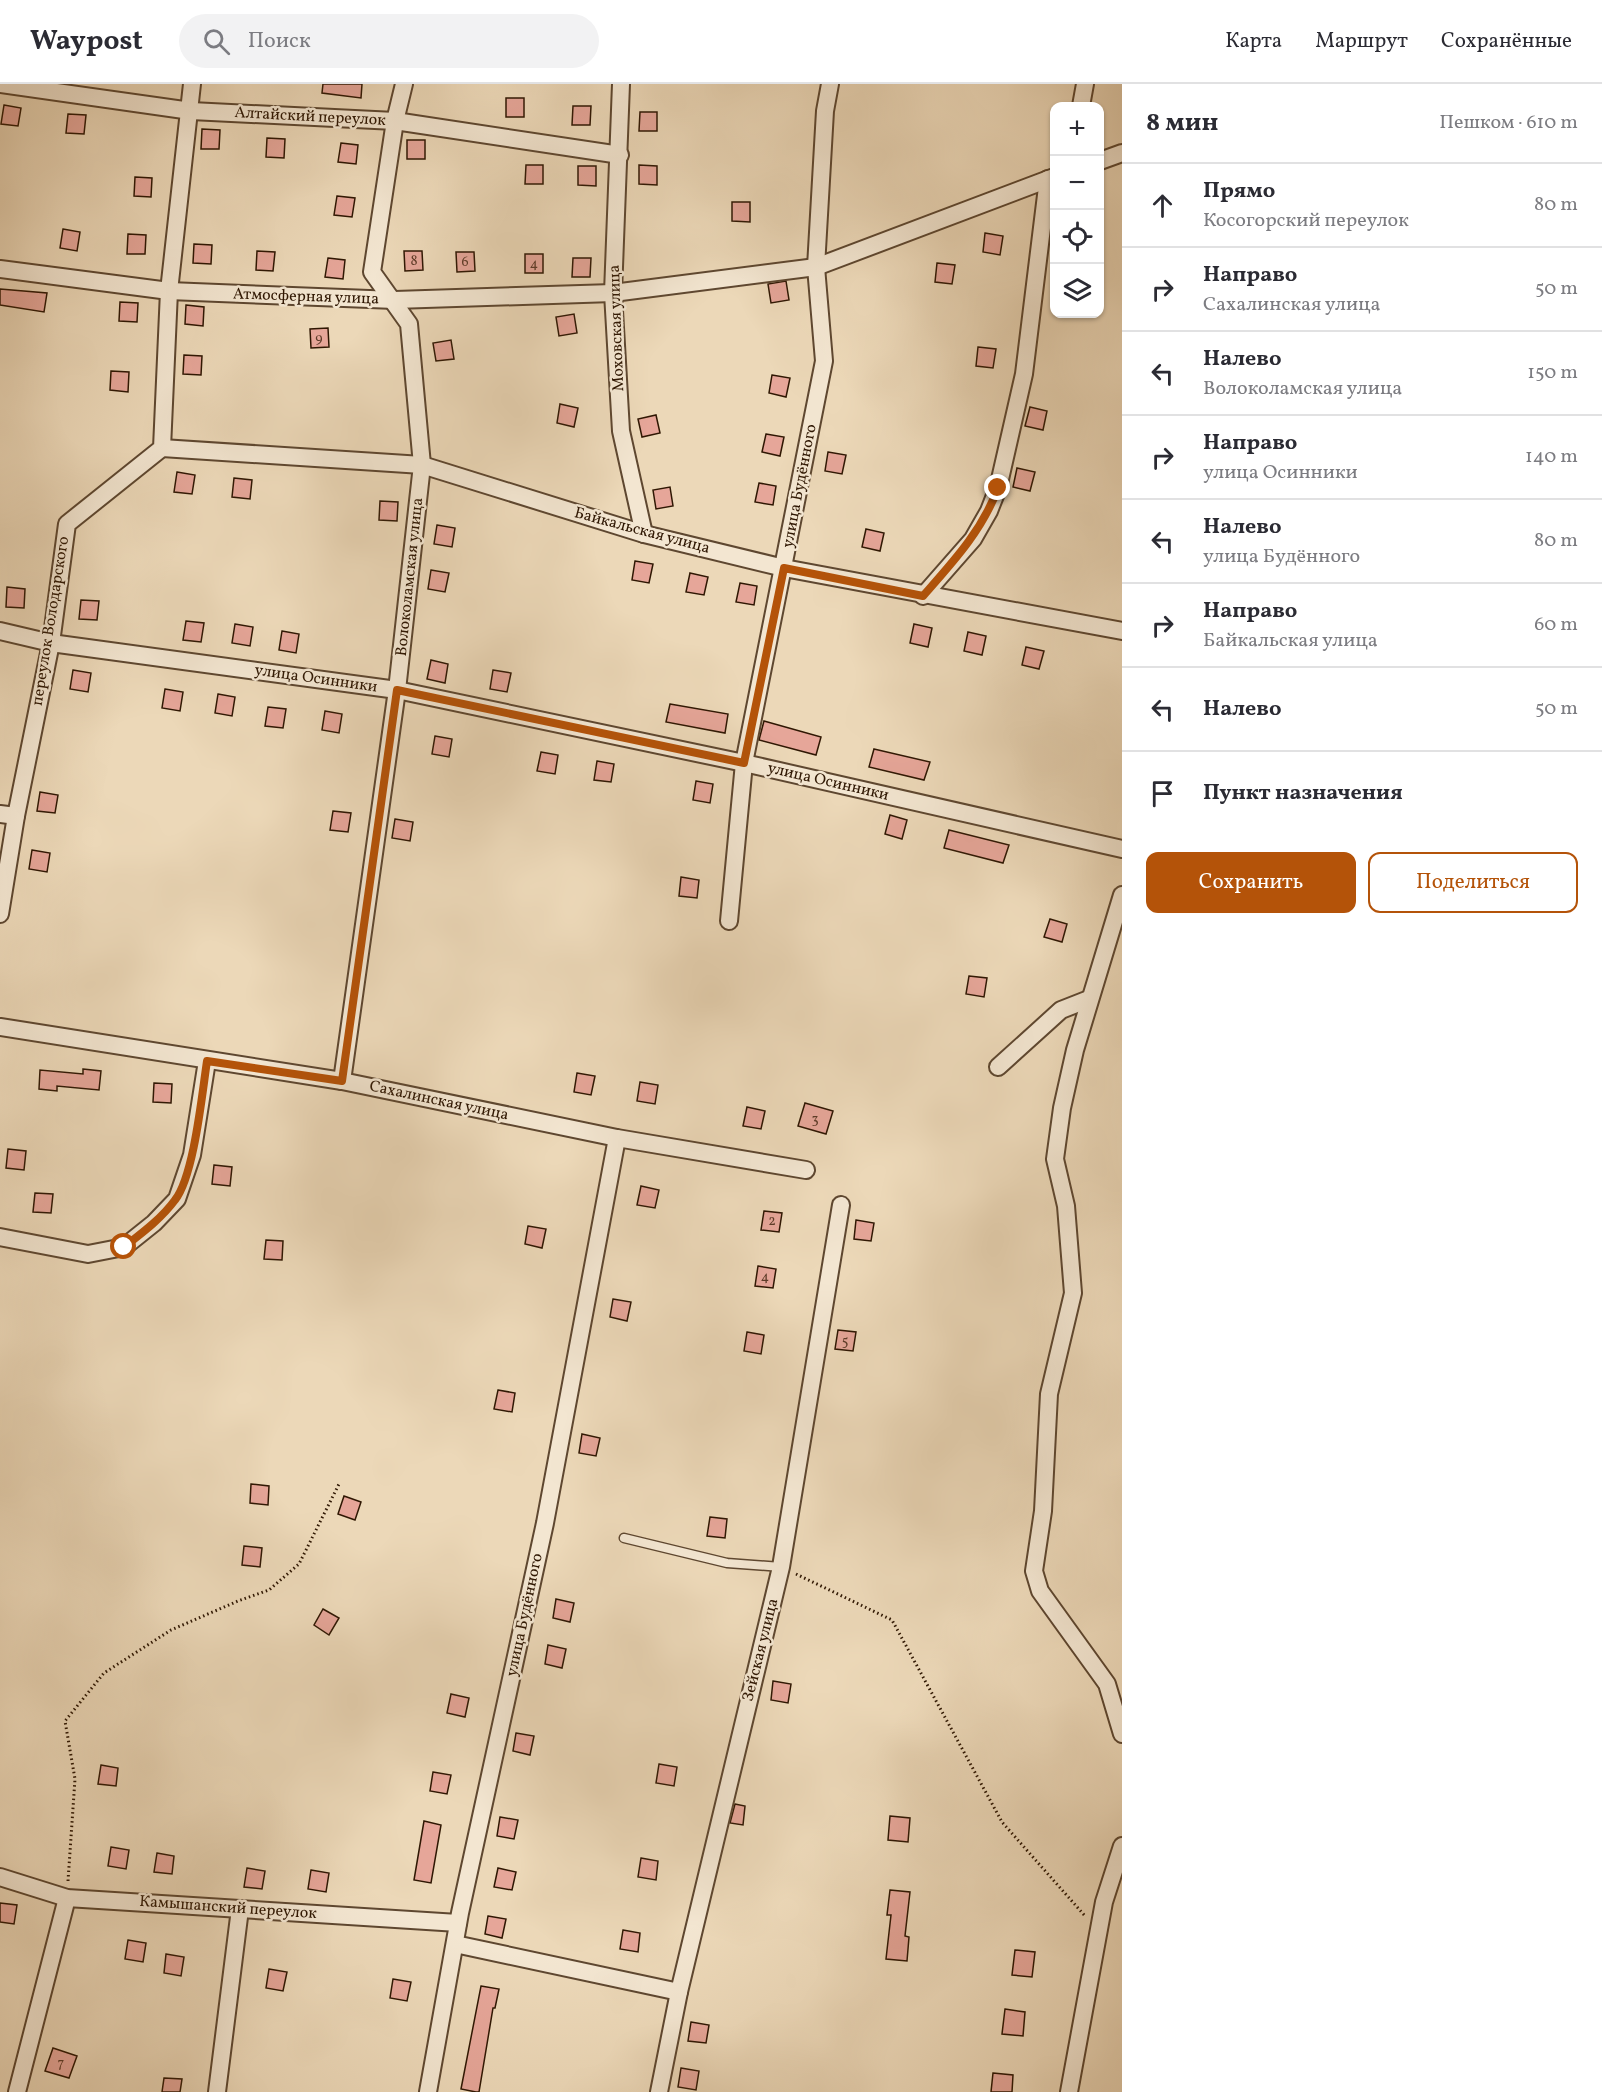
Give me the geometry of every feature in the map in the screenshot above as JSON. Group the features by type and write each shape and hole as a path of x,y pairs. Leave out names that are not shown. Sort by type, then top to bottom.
{"street":[{"name":"Алтайский переулок","path":"0,84 191,111 394,121 620,155"},
{"path":"162,448 169,291 191,111 192,84"},
{"name":"Волоколамская улица","path":"342,1081 397,690 422,465 410,324 395,300 372,272 394,121 404,84"},
{"name":"Моховская улица","path":"621,84 613,292 621,431 644,534"},
{"name":"улица Будённого","path":"729,921 744,763 824,361 816,267 825,111 830,84"},
{"path":"1082,102 1085,84"},
{"path":"1104,160 1122,153"},
{"name":"Атмосферная улица","path":"0,269 169,291 395,300 613,292 816,267 1050,178"},
{"path":"923,596 973,539 989,511 998,488 1023,374 1050,185"},
{"name":"Байкальская улица","path":"162,448 422,465 644,534 784,568 923,596 1122,631"},
{"name":"переулок Володарского","path":"0,914 8,815 51,643 67,524 162,448"},
{"name":"улица Осинники","path":"0,631 51,643 397,690 744,763 1122,849"},
{"path":"1122,895 1089,999 1062,1108 1055,1159 1055,1169 1066,1206 1073,1293 1049,1394 1043,1511 1034,1571 1040,1591 1107,1684 1122,1734"},
{"path":"998,1067 1061,1010 1089,999"},
{"name":"Сахалинская улица","path":"0,1027 342,1081 617,1138 806,1170"},
{"path":"0,1237 88,1254 124,1247 154,1223 177,1199 192,1155 207,1061"},
{"name":"улица Будённого","path":"428,2092 458,1923 545,1523 617,1138"},
{"name":"Зейская улица","path":"659,2092 679,1992 781,1567 841,1204"},
{"path":"1069,2092 1098,1930 1110,1875 1122,1846"},
{"name":"Камышанский переулок","path":"0,1877 68,1898 458,1923"},
{"path":"17,2092 68,1898"},
{"path":"217,2092 240,1909"},
{"path":"455,1944 679,1992"}],"lane":[{"path":"624,1538 727,1563 781,1567"}],"path":[{"path":"68,1898 75,1779 65,1721 104,1673 171,1630 269,1590 298,1564 340,1482"},
{"path":"781,1567 892,1620 1002,1822 1098,1930"}],"building":[{"path":"323,84 362,84 361,98 322,93"},
{"path":"506,98 524,98 524,117 506,117"},
{"path":"4,105 21,108 18,126 1,124"},
{"path":"573,106 591,106 590,125 572,125"},
{"path":"640,112 657,112 657,131 639,131"},
{"path":"68,114 86,115 84,134 66,133"},
{"path":"202,129 220,130 219,149 201,149"},
{"path":"267,138 285,139 284,158 266,157"},
{"path":"407,140 425,140 425,159 407,159"},
{"path":"341,143 358,145 356,164 338,162"},
{"path":"526,165 543,165 543,184 525,184"},
{"path":"639,165 657,166 657,185 639,184"},
{"path":"578,166 596,166 596,186 578,185"},
{"path":"135,177 152,178 151,197 134,196"},
{"path":"337,196 355,198 352,217 334,215"},
{"path":"732,202 750,202 750,222 732,221"},
{"path":"63,229 80,232 77,251 60,248"},
{"path":"985,233 1003,236 1000,255 983,252"},
{"path":"128,234 146,235 145,254 127,254"},
{"path":"194,244 212,245 211,264 193,263"},
{"path":"257,251 275,252 273,271 256,270"},
{"path":"404,251 422,251 423,270 405,271"},
{"path":"456,252 474,252 475,271 457,272"},
{"path":"525,254 543,254 543,273 525,273"},
{"path":"328,258 345,260 343,279 325,277"},
{"path":"573,258 591,258 590,277 572,277"},
{"path":"937,263 955,265 952,284 935,282"},
{"path":"786,281 789,300 771,303 768,284"},
{"path":"0,289 47,293 44,312 0,305"},
{"path":"120,302 138,303 137,322 119,321"},
{"path":"186,305 204,307 203,326 185,324"},
{"path":"574,314 577,333 559,336 556,317"},
{"path":"328,328 329,347 311,348 310,329"},
{"path":"451,340 454,359 436,361 433,343"},
{"path":"978,347 996,349 993,368 976,366"},
{"path":"184,355 202,356 201,375 183,374"},
{"path":"111,371 129,372 128,392 110,390"},
{"path":"772,375 790,378 786,397 769,393"},
{"path":"560,404 578,408 574,427 557,423"},
{"path":"1030,407 1047,411 1043,430 1025,426"},
{"path":"656,415 660,433 642,437 638,419"},
{"path":"766,434 784,437 780,456 762,452"},
{"path":"828,452 846,455 842,474 825,471"},
{"path":"1017,468 1035,472 1030,491 1013,487"},
{"path":"177,472 195,475 192,494 174,492"},
{"path":"234,478 252,480 250,499 232,497"},
{"path":"759,483 776,486 773,505 755,502"},
{"path":"670,487 673,506 656,509 653,490"},
{"path":"380,501 398,502 397,521 379,520"},
{"path":"437,525 455,528 452,547 434,544"},
{"path":"866,529 884,533 880,551 862,547"},
{"path":"635,561 653,564 649,583 632,580"},
{"path":"431,570 449,573 445,592 428,589"},
{"path":"690,573 708,577 704,595 686,592"},
{"path":"740,583 757,586 754,605 736,602"},
{"path":"7,587 25,589 24,608 6,607"},
{"path":"81,600 99,601 97,620 79,619"},
{"path":"186,621 204,623 201,642 183,640"},
{"path":"235,624 253,627 250,646 232,643"},
{"path":"914,624 932,628 928,647 910,643"},
{"path":"282,631 299,634 296,653 279,650"},
{"path":"968,632 986,636 982,655 964,651"},
{"path":"1026,647 1044,651 1039,669 1022,665"},
{"path":"431,660 448,664 445,683 427,679"},
{"path":"73,670 91,673 88,692 70,689"},
{"path":"493,670 511,673 507,692 490,689"},
{"path":"165,689 183,692 180,711 162,708"},
{"path":"218,694 235,697 232,716 215,713"},
{"path":"670,704 728,714 725,733 666,722"},
{"path":"268,707 286,709 283,728 265,726"},
{"path":"325,711 342,714 339,733 322,730"},
{"path":"764,721 821,737 816,755 759,740"},
{"path":"435,736 452,739 449,757 432,754"},
{"path":"874,749 930,762 924,780 869,767"},
{"path":"541,752 558,755 555,774 537,771"},
{"path":"597,761 614,764 611,782 594,780"},
{"path":"696,781 713,784 710,803 693,800"},
{"path":"40,792 58,795 55,813 37,811"},
{"path":"333,811 351,813 348,832 330,830"},
{"path":"890,815 907,820 902,839 885,834"},
{"path":"395,819 413,822 410,841 392,838"},
{"path":"949,830 1009,845 1003,863 944,848"},
{"path":"32,850 50,853 47,872 29,869"},
{"path":"681,877 699,880 697,898 679,896"},
{"path":"1050,919 1067,924 1062,942 1044,937"},
{"path":"969,976 987,978 984,997 966,994"},
{"path":"83,1069 101,1071 99,1090 57,1086 57,1091 39,1089 40,1070 83,1074"},
{"path":"577,1073 595,1076 591,1095 574,1092"},
{"path":"640,1082 658,1085 655,1104 637,1101"},
{"path":"154,1083 172,1084 171,1103 153,1102"},
{"path":"805,1103 833,1111 826,1134 798,1126"},
{"path":"747,1107 765,1111 761,1129 743,1126"},
{"path":"8,1149 26,1151 24,1170 6,1168"},
{"path":"214,1165 232,1167 230,1186 212,1184"},
{"path":"641,1186 659,1190 655,1208 637,1205"},
{"path":"35,1193 53,1194 51,1213 33,1212"},
{"path":"764,1211 782,1213 779,1232 761,1230"},
{"path":"856,1220 874,1223 871,1241 854,1239"},
{"path":"528,1226 546,1229 542,1248 525,1244"},
{"path":"266,1240 283,1241 282,1260 264,1259"},
{"path":"758,1266 776,1269 773,1288 755,1286"},
{"path":"613,1299 631,1302 627,1321 610,1317"},
{"path":"838,1330 856,1332 853,1351 835,1349"},
{"path":"747,1332 764,1335 761,1354 744,1351"},
{"path":"498,1390 515,1393 512,1412 494,1409"},
{"path":"582,1434 600,1438 596,1456 579,1453"},
{"path":"251,1484 269,1486 268,1505 250,1503"},
{"path":"344,1496 361,1502 355,1520 338,1514"},
{"path":"710,1517 727,1519 725,1538 707,1536"},
{"path":"244,1546 262,1548 260,1567 242,1565"},
{"path":"556,1599 574,1603 570,1622 553,1618"},
{"path":"323,1609 339,1618 329,1635 314,1625"},
{"path":"548,1645 566,1649 562,1668 545,1664"},
{"path":"773,1681 791,1684 788,1703 771,1700"},
{"path":"451,1694 469,1698 465,1717 447,1713"},
{"path":"516,1733 534,1736 530,1755 513,1751"},
{"path":"659,1764 677,1767 674,1786 656,1783"},
{"path":"101,1765 118,1768 116,1786 98,1784"},
{"path":"433,1772 451,1775 447,1794 430,1791"},
{"path":"735,1804 745,1806 743,1825 730,1823"},
{"path":"890,1816 910,1818 908,1842 888,1840"},
{"path":"500,1817 518,1820 514,1839 497,1836"},
{"path":"424,1821 441,1825 431,1883 414,1880"},
{"path":"111,1847 129,1850 126,1869 108,1866"},
{"path":"157,1853 174,1856 172,1874 154,1872"},
{"path":"641,1858 658,1861 656,1880 638,1877"},
{"path":"247,1868 265,1871 262,1889 244,1887"},
{"path":"498,1868 516,1872 512,1890 494,1887"},
{"path":"311,1870 329,1873 326,1892 308,1889"},
{"path":"890,1890 910,1892 905,1936 909,1937 907,1961 886,1959 891,1915 887,1915"},
{"path":"0,1903 17,1905 14,1924 0,1922"},
{"path":"488,1916 506,1919 502,1938 485,1934"},
{"path":"623,1930 640,1933 638,1952 620,1949"},
{"path":"128,1940 146,1943 143,1962 125,1959"},
{"path":"1015,1950 1035,1952 1032,1977 1012,1975"},
{"path":"166,1954 184,1957 181,1976 164,1973"},
{"path":"269,1969 287,1972 283,1991 266,1988"},
{"path":"393,1979 411,1982 407,2001 390,1998"},
{"path":"481,1986 499,1989 495,2008 493,2008 479,2092 476,2092 461,2089"},
{"path":"1005,2009 1025,2012 1023,2036 1002,2034"},
{"path":"691,2022 709,2025 706,2043 688,2041"},
{"path":"53,2048 77,2056 69,2078 45,2071"},
{"path":"681,2068 699,2071 696,2090 678,2087"},
{"path":"993,2073 1013,2075 1012,2092 991,2092"},
{"path":"164,2078 182,2079 180,2092 162,2092"}],"route":[{"path":"124,1247 154,1223 177,1199 192,1155 207,1061 342,1081 397,690 744,763 784,568 923,596 973,539 989,511 998,488"}]}
